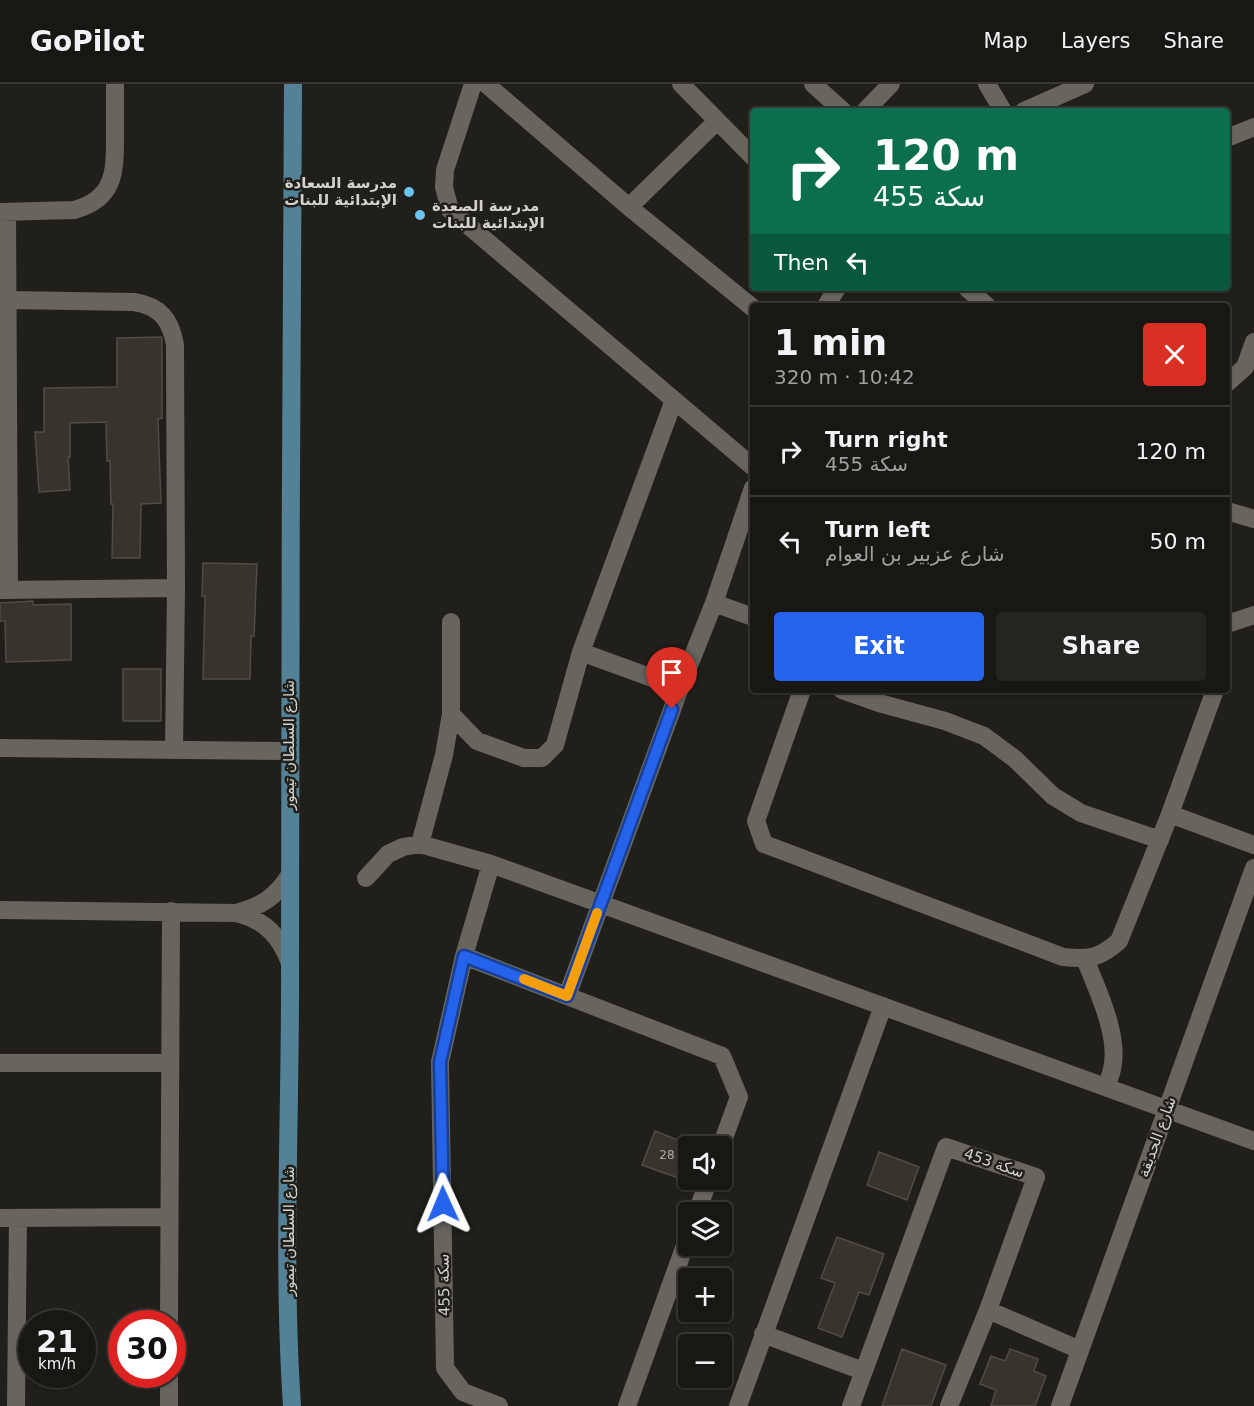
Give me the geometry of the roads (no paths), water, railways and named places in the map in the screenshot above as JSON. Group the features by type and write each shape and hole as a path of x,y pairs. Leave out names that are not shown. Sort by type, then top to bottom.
{"main road":[{"name":"شارع السلطان تيمور","path":"292,1406 288,1255 293,84"},
{"name":"شارع السلطان تيمور","path":"303,1406 300,1332 300,922 304,84"}],"street":[{"path":"115,84 114,169 106,190 92,203 74,210 4,212 9,300 4,590 177,588"},
{"path":"473,84 445,170 444,187 450,210 750,464"},
{"path":"486,84 629,207 750,306"},
{"path":"681,84 750,154"},
{"path":"813,84 840,108"},
{"path":"868,108 891,84"},
{"path":"987,84 1001,108"},
{"path":"1031,108 1085,84"},
{"path":"629,207 717,121"},
{"path":"1230,137 1254,127"},
{"path":"9,300 144,304 161,312 170,325 175,345 177,588 174,750"},
{"path":"1230,380 1251,362 1254,342"},
{"path":"451,714 477,741 524,758 542,758 555,745 581,652 674,400"},
{"path":"567,996 680,688 714,603 750,497"},
{"path":"1230,512 1254,519"},
{"path":"714,603 750,616"},
{"path":"1230,623 1254,615"},
{"path":"420,844 444,755 451,714 451,622"},
{"path":"581,652 680,688"},
{"path":"801,693 756,821 765,844 1063,957 1085,959 1105,954 1119,941 1170,814 1214,693"},
{"path":"851,693 945,721 984,736 1015,759 1053,796 1081,813 1160,840"},
{"path":"0,748 289,751"},
{"path":"1170,814 1254,845"},
{"path":"366,878 388,854 403,847 420,844 491,864 1254,1141"},
{"name":"سكة 455","path":"491,864 464,956 440,1062 445,1368 463,1392 499,1406"},
{"name":"شارع الحديقة","path":"1060,1406 1254,868"},
{"path":"236,913 262,904 282,888 289,876"},
{"path":"0,910 236,913 261,922 271,930 279,940 290,963"},
{"path":"169,1310 171,911"},
{"path":"464,956 722,1056 739,1097 725,1136"},
{"path":"1085,959 1104,1005 1113,1043 1113,1067 1106,1087"},
{"path":"738,1406 883,1006"},
{"path":"0,1063 170,1063"},
{"name":"سكة 453","path":"851,1406 946,1147 1036,1177 988,1310 949,1406"},
{"path":"16,1406 9,1218 169,1217"},
{"path":"627,1406 681,1256"},
{"path":"988,1310 1080,1350"},
{"path":"763,1334 864,1371"},
{"path":"169,1388 169,1406"}],"place":[{"name":"مدرسة السعادة الإبتدائية للبنات","path":"409,192"},
{"name":"مدرسة الصعدة الإبتدائية للبنات","path":"420,215"}]}
